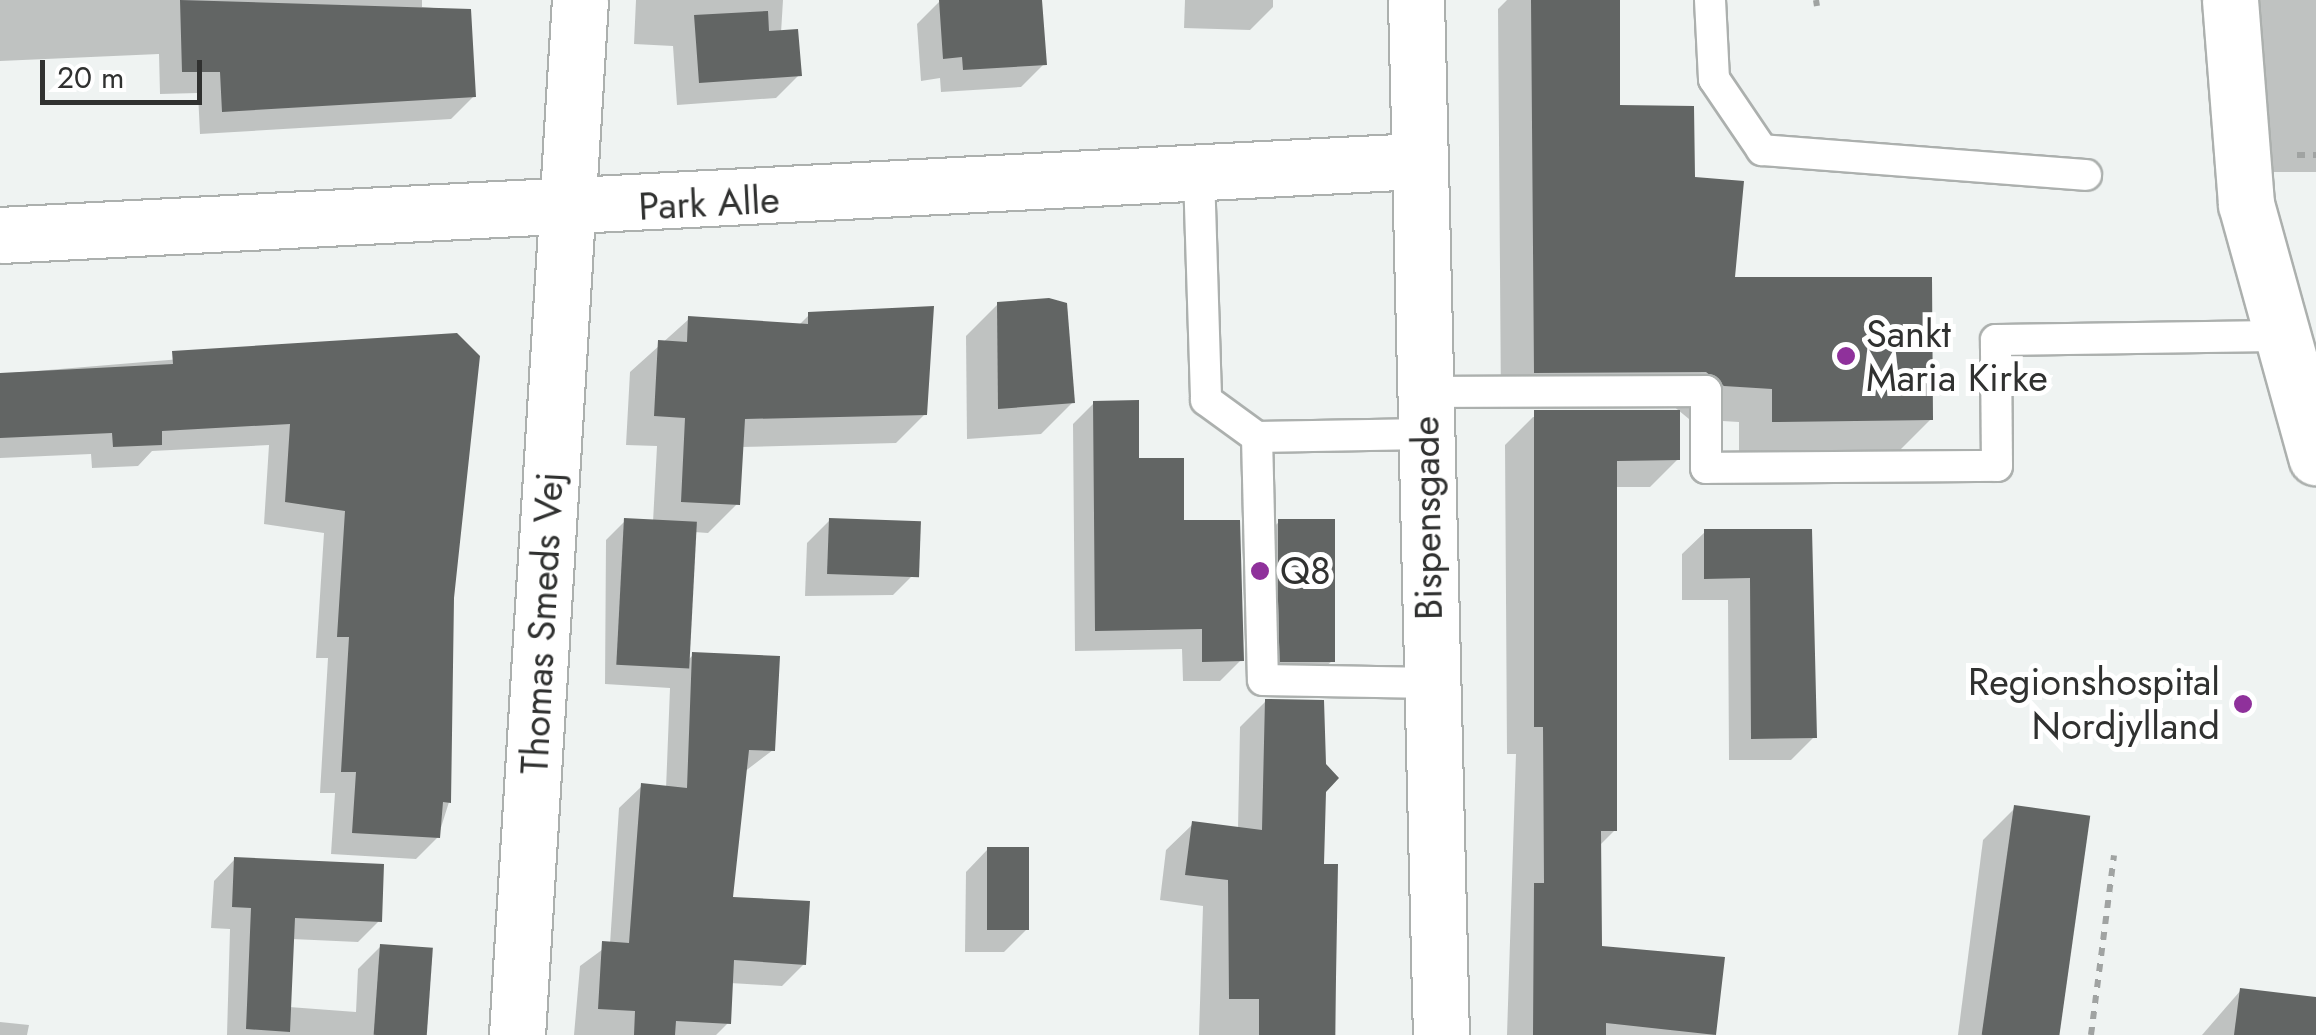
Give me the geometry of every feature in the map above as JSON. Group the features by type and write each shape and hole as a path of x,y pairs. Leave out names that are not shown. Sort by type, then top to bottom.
{"street":[{"name":"Thomas Smeds Vej","path":"518,1035 580,0"},
{"name":"Bispensgade","path":"1416,0 1441,1035"},
{"path":"2230,0 2238,155 2277,336 2316,458"},
{"name":"Park Alle","path":"0,235 567,212 1418,161"}],"lane":[{"path":"1710,0 1714,79 1762,150 2086,174"},
{"path":"1199,174 1206,400 1258,436 1425,413 1706,391 1706,468 1997,466 1996,340 2277,336"},
{"path":"1258,436 1263,680 1432,683"}],"path":[{"path":"2091,1035 2114,855"}],"building":[{"path":"180,0 471,9 476,97 222,112 220,72 182,72"},
{"path":"939,0 1042,0 1047,65 963,70 962,57 943,59"},
{"path":"1531,0 1620,0 1620,105 1694,106 1695,177 1744,181 1735,277 1932,277 1933,420 1772,422 1772,389 1724,386 1706,372 1534,373"},
{"path":"768,11 769,31 798,29 802,76 699,83 694,15"},
{"path":"1049,298 1067,303 1075,403 998,409 997,302"},
{"path":"934,306 927,415 745,419 740,505 681,502 685,418 654,416 658,340 687,342 688,316 808,324 808,312"},
{"path":"457,333 480,356 454,598 451,803 443,802 440,838 352,833 356,772 341,772 349,637 337,637 345,511 285,502 290,424 162,431 162,445 113,447 112,433 0,438 0,373 173,364 172,351"},
{"path":"1139,400 1139,458 1184,458 1184,520 1240,520 1244,661 1202,662 1202,629 1095,631 1093,401"},
{"path":"1534,410 1680,410 1680,460 1617,461 1617,831 1601,831 1602,946 1725,957 1716,1035 1606,1023 1606,1035 1533,1035 1534,883 1544,883 1543,727 1534,727"},
{"path":"624,518 697,522 689,669 616,665"},
{"path":"829,518 921,521 919,577 827,574"},
{"path":"1278,519 1335,519 1335,662 1278,662"},
{"path":"1704,529 1812,529 1817,738 1751,739 1750,578 1704,579"},
{"path":"692,652 780,656 775,751 749,750 733,897 810,901 806,965 734,960 731,1024 676,1021 675,1035 634,1035 635,1011 598,1009 602,941 629,943 641,783 687,788"},
{"path":"1265,699 1324,700 1326,764 1339,778 1326,792 1324,864 1338,864 1335,1035 1259,1035 1259,999 1229,999 1228,880 1185,875 1192,821 1262,830"},
{"path":"2014,805 2090,816 2059,1035 1982,1035"},
{"path":"987,847 1029,847 1029,930 987,930"},
{"path":"234,857 384,864 382,922 295,918 290,1032 246,1029 251,908 232,907"},
{"path":"380,944 433,948 427,1035 374,1035"},
{"path":"2240,988 2316,997 2316,1035 2234,1035"}],"place":[{"name":"Sankt Maria Kirke","path":"1846,356"},
{"name":"Q8","path":"1260,571"},
{"name":"Regionshospital Nordjylland","path":"2243,704"}]}
